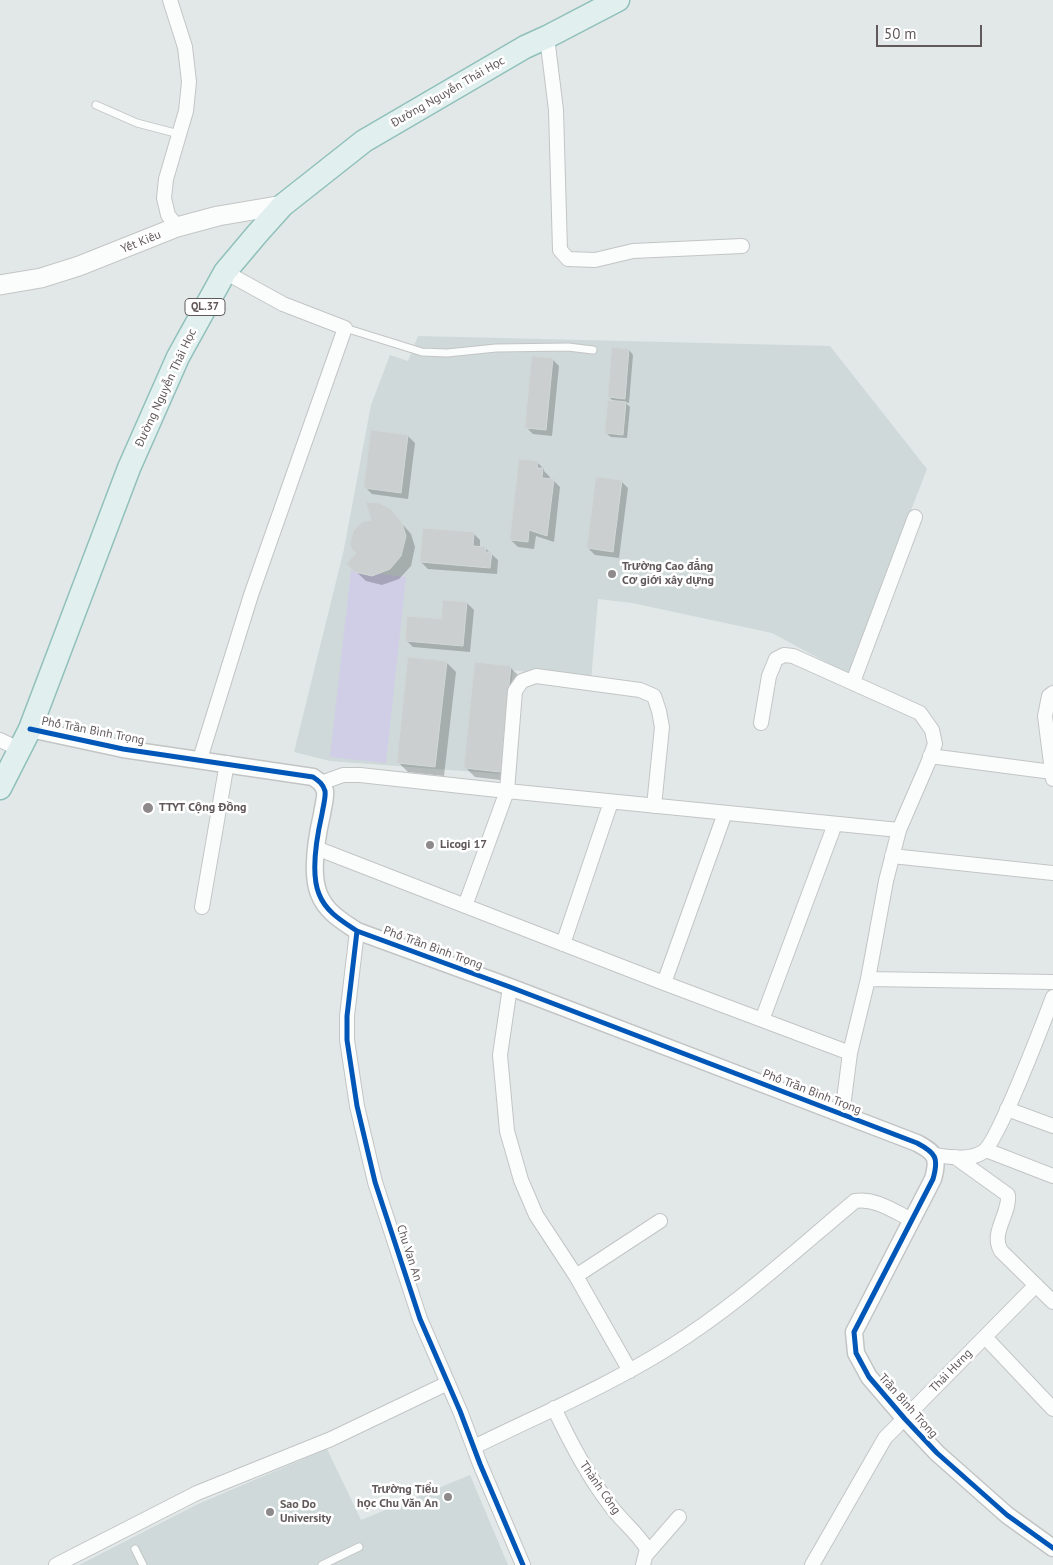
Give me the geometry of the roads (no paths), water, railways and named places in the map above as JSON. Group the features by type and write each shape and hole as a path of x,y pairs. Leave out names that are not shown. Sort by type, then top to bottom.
{"highway":[{"name":"Đường Nguyễn Thái Học","path":"0,788 30,729 129,468 178,357 225,272 283,205 364,141 525,47 618,0"}],"main road":[{"name":"Yết Kiêu","path":"0,285 41,278 79,266 178,227 218,216 283,205"}],"street":[{"path":"170,0 185,47 189,82 186,111 166,179 164,198 168,215 178,227"},
{"path":"547,37 556,110 560,250 568,259 595,260 633,251 742,246"},
{"path":"200,760 251,595 345,328 284,304 225,272"},
{"path":"852,682 915,517"},
{"path":"761,723 769,676 776,659 784,655 794,656 920,713 932,730 935,744 899,830 892,856 868,979 850,1053 842,1115"},
{"path":"465,906 507,791 515,691 522,681 536,676 640,690 654,696 662,727 654,806"},
{"path":"930,756 1052,777 1045,716 1049,696 1053,693"},
{"name":"Phố Trần Bình Trọng","path":"30,729 124,749 312,777 321,783 326,792 316,848 315,874 318,893 327,908 357,931 510,987 917,1143 934,1155"},
{"path":"0,740 21,750"},
{"path":"202,907 227,763"},
{"path":"321,783 343,775 360,775 899,830"},
{"path":"563,944 611,802"},
{"path":"664,983 725,813"},
{"path":"762,1020 835,824"},
{"path":"316,848 850,1053"},
{"path":"892,856 1053,872"},
{"name":"Chu Van An","path":"357,931 347,1016 347,1040 357,1106 375,1182 420,1319 523,1565"},
{"path":"868,979 1053,982"},
{"path":"510,987 500,1055 507,1131 520,1180 536,1215 576,1276 630,1371"},
{"path":"934,1155 955,1158 974,1157 986,1150 1007,1109 1053,997"},
{"path":"1007,1109 1053,1126"},
{"path":"986,1150 1053,1176"},
{"name":"Trần Bình Trọng","path":"934,1155 937,1165 933,1179 854,1332 856,1353 869,1377 937,1453 1007,1515 1053,1548"},
{"path":"955,1158 1008,1195 1009,1202 997,1237 997,1245 1053,1302"},
{"path":"474,1447 630,1371 672,1347 720,1313 855,1201 865,1200 874,1202 912,1220"},
{"path":"576,1276 660,1221"},
{"name":"Thái Hưng","path":"812,1565 874,1454 886,1438 1036,1286"},
{"path":"985,1337 1053,1409"},
{"path":"56,1565 198,1493 331,1439 448,1383"},
{"name":"Thành Công","path":"554,1408 576,1454 610,1506 647,1549 644,1560"},
{"path":"644,1560 679,1518"}],"lane":[{"path":"96,105 137,123 179,134"},
{"path":"345,328 422,352 447,353 496,348 568,347 593,350"},
{"path":"135,1548 144,1565"},
{"path":"322,1565 359,1548"}],"place":[{"name":"Trường Cao đẳng Cơ giới xây dựng","path":"612,574"},
{"name":"TTYT Cộng Đồng","path":"148,808"},
{"name":"Licogi 17","path":"430,845"},
{"name":"Trường Tiểu học Chu Văn An","path":"448,1497"},
{"name":"Sao Do University","path":"270,1512"}]}
